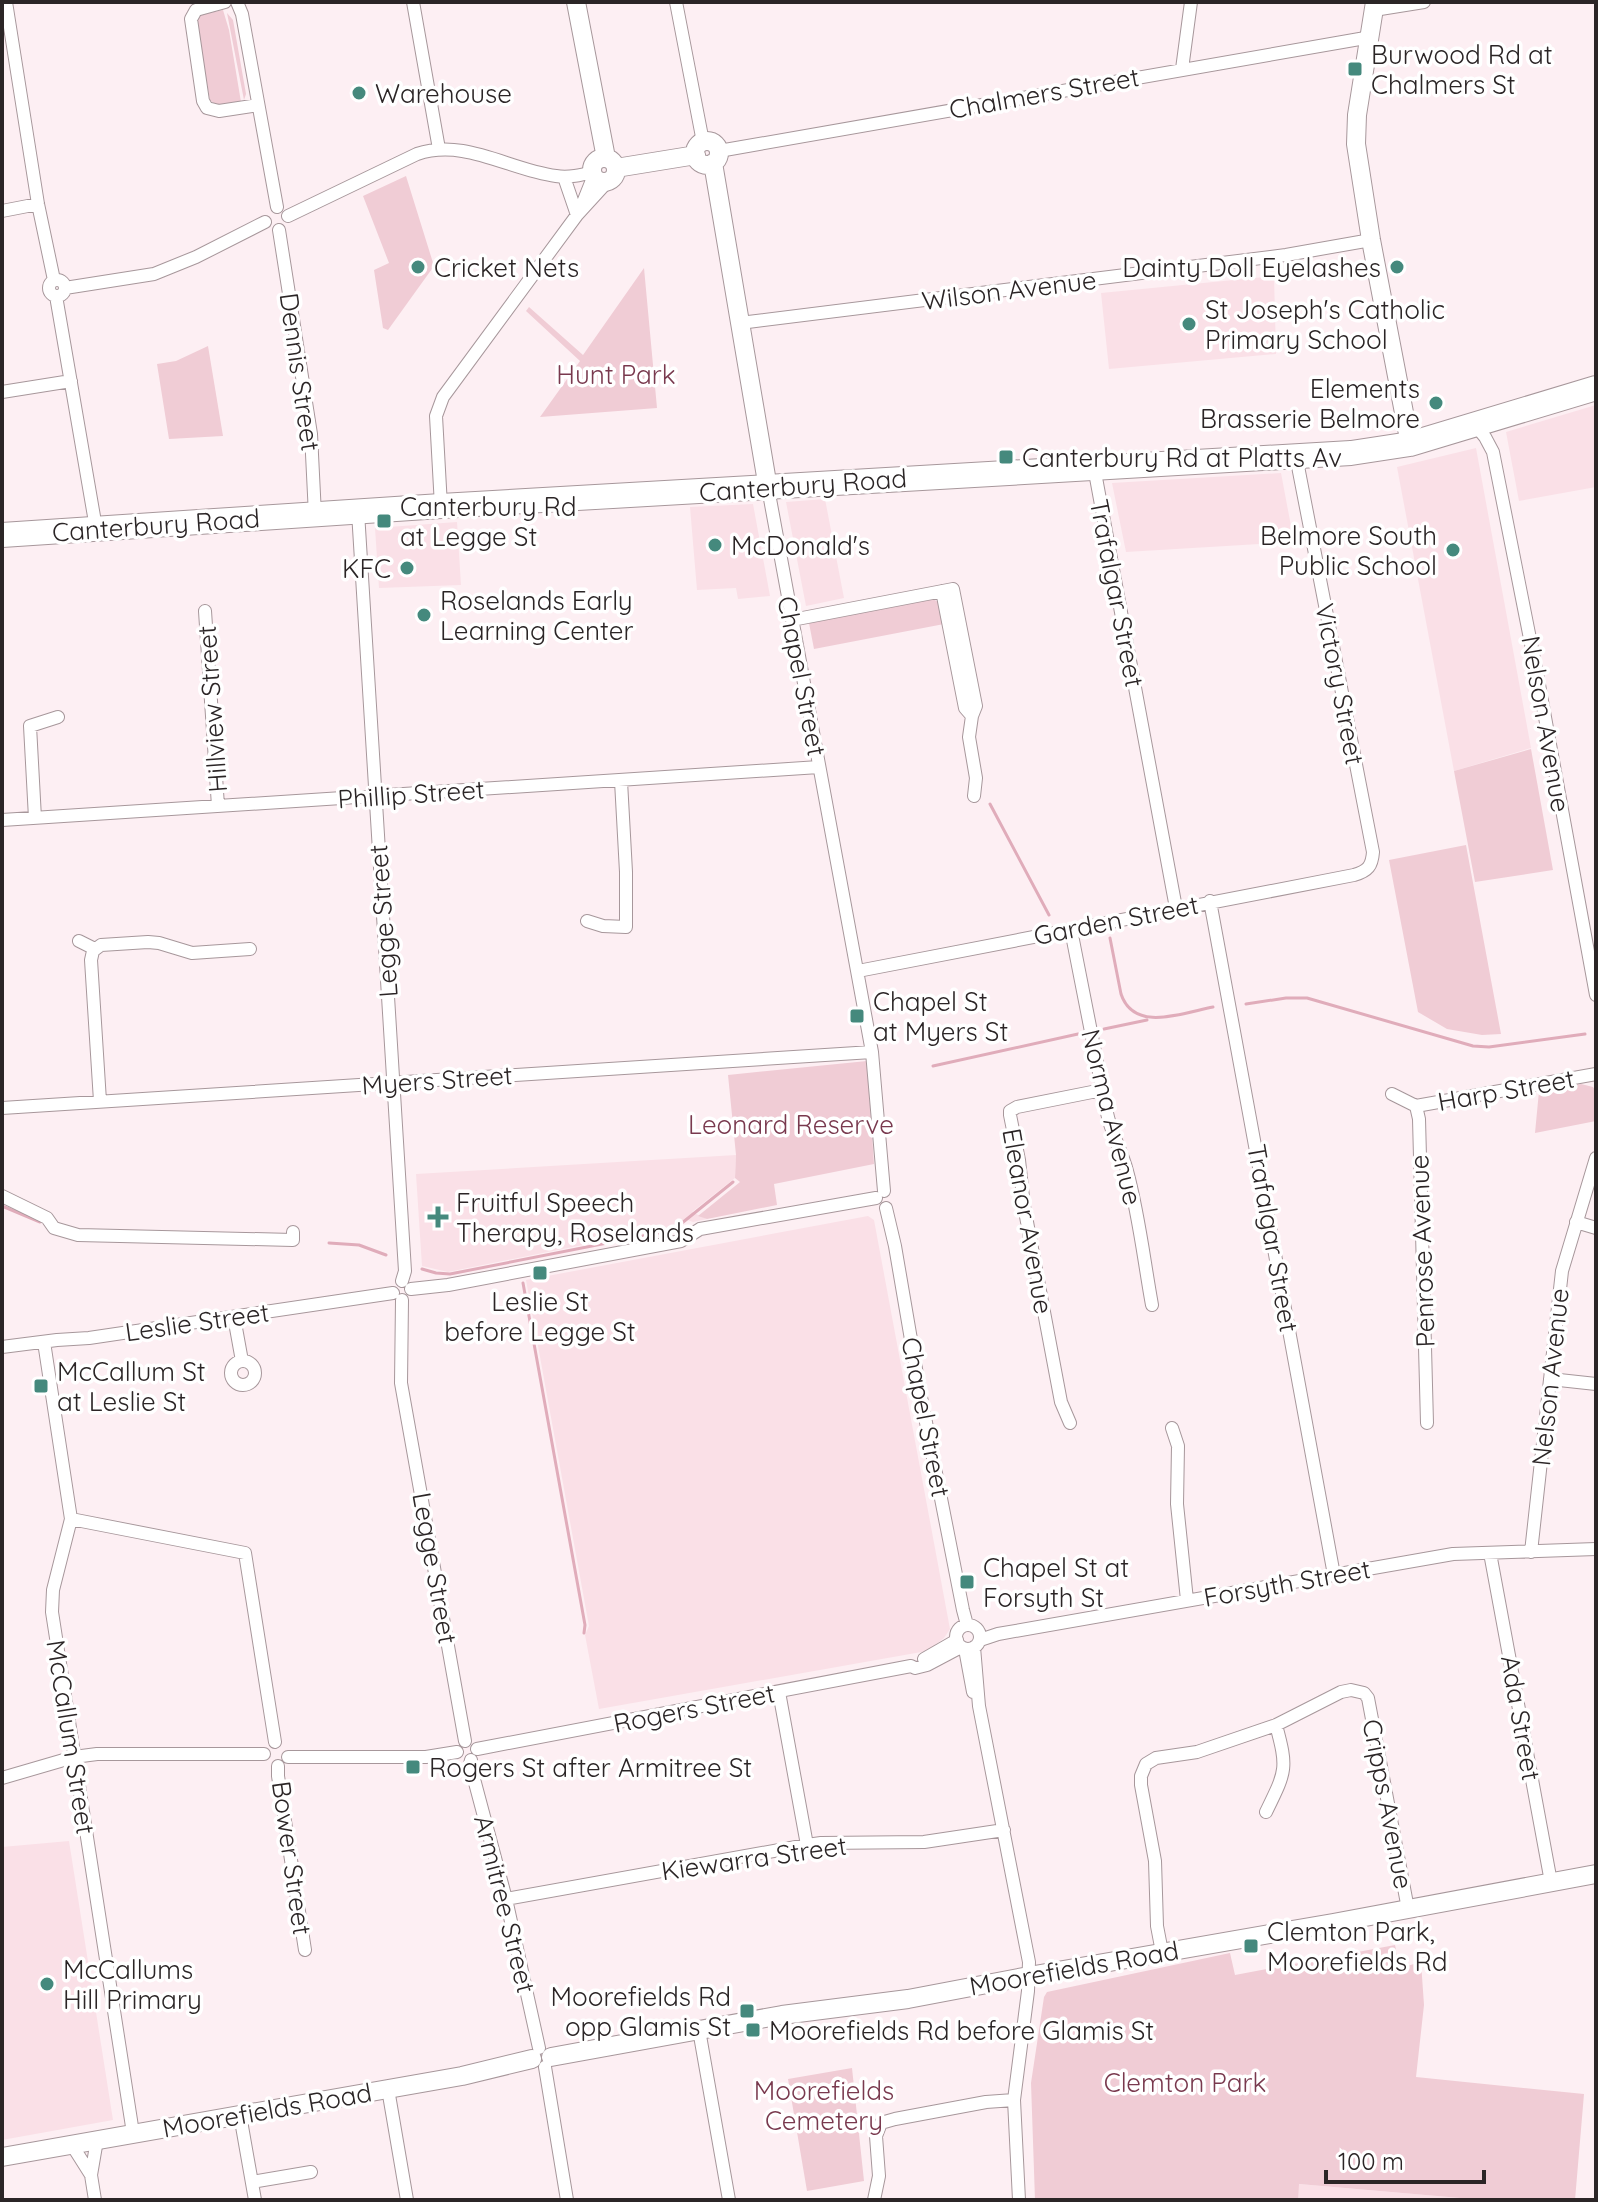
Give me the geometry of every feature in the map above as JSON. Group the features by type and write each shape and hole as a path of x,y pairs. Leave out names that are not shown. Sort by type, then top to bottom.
{"highway":[{"name":"Canterbury Road","path":"2,535 1384,449 1596,388"}],"main road":[{"path":"576,2 604,171"},
{"path":"1375,6 1356,129 1358,162 1410,444"},
{"name":"Chalmers Street","path":"604,171 708,153"},
{"name":"Chapel Street","path":"708,153 768,488"},
{"name":"Moorefields Road","path":"2,2157 462,2076 542,2058 782,2015 908,1999 1596,1874"}],"street":[{"path":"6,2 38,204 58,288 96,528"},
{"path":"225,2 196,10 191,19 204,105 215,111 258,105"},
{"path":"237,2 287,223 279,230 272,229 265,222"},
{"path":"413,2 439,149"},
{"path":"676,2 708,153"},
{"path":"1182,69 1191,2"},
{"path":"1375,6 1424,2"},
{"name":"Chalmers Street","path":"708,153 1371,37"},
{"name":"Chalmers Street","path":"282,211 417,154 439,149 461,150 543,174 564,177 604,171"},
{"path":"441,506 438,406 577,215 604,171"},
{"path":"564,177 577,215"},
{"path":"2,211 38,204"},
{"path":"265,222 267,212 282,211"},
{"path":"58,288 154,274 196,257 265,222"},
{"name":"Dennis Street","path":"279,230 311,434 315,515"},
{"name":"Wilson Avenue","path":"740,323 1286,255 1371,240"},
{"path":"2,392 71,381"},
{"name":"Nelson Avenue","path":"1486,422 1485,437 1493,452"},
{"name":"Nelson Avenue","path":"1486,422 1538,679 1596,995"},
{"name":"Victory Street","path":"1296,456 1373,852 1371,865"},
{"name":"Trafalgar Street","path":"1094,467 1176,908"},
{"name":"Chapel Street","path":"768,488 872,1052 882,1199 895,1246 920,1392 967,1625"},
{"name":"Legge Street","path":"358,512 406,1285"},
{"path":"792,620 948,590 965,708 972,716 969,737 976,786 974,796"},
{"name":"Hillview Street","path":"205,611 218,806"},
{"path":"35,818 30,726 58,717"},
{"name":"Phillip Street","path":"2,820 819,767"},
{"path":"587,921 603,926 626,927 621,781"},
{"name":"Garden Street","path":"858,971 1354,875 1371,865"},
{"name":"Trafalgar Street","path":"1210,901 1334,1575"},
{"name":"Norma Avenue","path":"1071,930 1110,1128 1129,1175 1152,1305"},
{"path":"79,941 95,949"},
{"path":"100,1101 91,960 95,949 101,945 154,942 192,953 250,949"},
{"name":"Myers Street","path":"2,1108 872,1052"},
{"name":"Harp Street","path":"1416,1106 1596,1074"},
{"name":"Eleanor Avenue","path":"1070,1423 1061,1402 1024,1206 1010,1111 1102,1090"},
{"path":"1392,1094 1416,1106"},
{"name":"Penrose Avenue","path":"1416,1106 1419,1119 1427,1423"},
{"name":"Nelson Avenue","path":"1531,1552 1562,1271 1596,1158"},
{"path":"2,1196 47,1218 54,1228 78,1235 293,1240 293,1232"},
{"path":"397,1297 408,1298 406,1285 448,1285 681,1241 700,1229 882,1199"},
{"path":"1576,1222 1596,1228"},
{"name":"Legge Street","path":"397,1297 401,1383 468,1750"},
{"name":"Leslie Street","path":"2,1347 397,1297"},
{"path":"234,1317 242,1361"},
{"name":"McCallum Street","path":"44,1342 71,1519 53,1590 52,1606 133,2133"},
{"path":"1550,1379 1596,1384"},
{"path":"1172,1428 1178,1446 1177,1504 1187,1600"},
{"path":"71,1519 245,1553 275,1742"},
{"name":"Forsyth Street","path":"968,1644 998,1634 1453,1554 1596,1549"},
{"name":"Ada Street","path":"1490,1553 1551,1882"},
{"path":"969,1678 968,1644 977,1629 967,1625 958,1630 968,1644 1028,1958 1029,1976 1014,2100 1019,2200"},
{"name":"Rogers Street","path":"283,1762 426,1757 468,1750 911,1666 968,1644"},
{"name":"Rogers Street","path":"911,1666 923,1667 968,1644"},
{"path":"938,1660 961,1662 979,1706"},
{"name":"Cripps Avenue","path":"1162,1952 1157,1926 1156,1872 1141,1785 1142,1770 1146,1764 1156,1758 1197,1752 1276,1725 1341,1692 1357,1690 1366,1696 1408,1909"},
{"path":"779,1692 807,1845"},
{"path":"1266,1812 1281,1782 1285,1765 1276,1725"},
{"path":"275,1742 285,1747 283,1762 269,1763 264,1754 268,1745 275,1742"},
{"name":"Armitree Street","path":"468,1750 542,2058 567,2200"},
{"path":"2,1778 74,1757 97,1754 264,1754"},
{"name":"Bower Street","path":"283,1762 278,1776 305,1950"},
{"name":"Kiewarra Street","path":"506,1899 821,1843 924,1842 1004,1830"},
{"path":"699,2030 729,2200"},
{"path":"388,2089 407,2200"},
{"path":"874,2200 879,2176 876,2136 881,2123 986,2102 1014,2100"},
{"path":"240,2115 255,2200"},
{"path":"95,2200 91,2175 97,2140"},
{"path":"72,2145 91,2175"},
{"path":"252,2182 311,2172"}],"shaded area":[{"name":"St Joseph's Catholic Primary School","path":"1274,276 1276,354 1109,369 1101,293"},
{"path":"1596,405 1596,487 1519,501 1506,432"},
{"name":"Belmore South Public School","path":"1476,448 1531,748 1454,771 1397,467"},
{"path":"1281,473 1294,542 1126,552 1112,483"},
{"path":"825,499 844,598 806,606 786,502"},
{"path":"753,504 770,596 738,599 736,588 697,590 690,507"},
{"path":"457,522 461,585 379,588 375,528"},
{"path":"736,1155 735,1178 692,1212 707,1219 693,1222 685,1219 672,1227 448,1272 422,1266 416,1174"},
{"path":"868,1216 874,1220 950,1629 927,1651 599,1709 585,1635 589,1626 526,1280"},
{"name":"McCallums Hill Primary","path":"69,1841 113,2120 2,2140 2,1847"},
{"path":"1298,2184 1483,2200 1298,2200"}],"green space":[{"path":"223,10 241,102 216,105 210,100 196,22 200,15"},
{"path":"227,13 233,20 246,94 244,100"},
{"path":"406,176 434,266 388,330 383,328 374,270 389,263 363,196"},
{"name":"Hunt Park","path":"644,268 657,408 540,417 580,361 526,311 529,307 583,355"},
{"path":"208,346 223,436 169,439 157,364 176,361"},
{"path":"933,599 940,603 944,624 814,649 809,623"},
{"path":"1531,749 1553,870 1475,882 1454,771"},
{"path":"1466,845 1501,1034 1482,1035 1447,1029 1418,1012 1389,860"},
{"name":"Leonard Reserve","path":"867,1061 874,1164 774,1184 777,1205 707,1219 698,1216 740,1182 735,1178 736,1155 728,1075"},
{"path":"1581,1084 1596,1091 1596,1121 1535,1133 1539,1091"},
{"name":"Clemton Park","path":"1395,1945 1400,1968 1421,1962 1424,2005 1416,2077 1584,2094 1575,2200 1483,2200 1299,2184 1298,2200 1035,2200 1031,2083 1047,1992 1230,1953 1235,1975"},
{"name":"Moorefields Cemetery","path":"852,2068 864,2181 807,2191 788,2079"}],"waterway":[{"path":"990,804 1049,915"},
{"path":"1110,938 1121,994 1127,1006 1137,1013 1148,1017 1174,1016 1213,1007"},
{"path":"1246,1004 1307,998 1473,1046 1489,1047 1585,1034"},
{"path":"1104,1029 1147,1020"},
{"path":"933,1066 1078,1034"},
{"path":"422,1269 450,1274 663,1232 677,1227 733,1182"},
{"path":"2,1206 40,1222"},
{"path":"329,1243 359,1245 386,1255"},
{"path":"523,1283 584,1633"}],"place":[{"name":"Burwood Rd at Chalmers St","path":"1355,69"},
{"name":"Warehouse","path":"359,93"},
{"name":"Cricket Nets","path":"418,267"},
{"name":"Dainty Doll Eyelashes","path":"1397,267"},
{"name":"St Joseph's Catholic Primary School","path":"1189,324"},
{"name":"Elements Brasserie Belmore","path":"1436,403"},
{"name":"Canterbury Rd at Platts Av","path":"1006,457"},
{"name":"Canterbury Rd at Legge St","path":"384,521"},
{"name":"McDonald's","path":"715,545"},
{"name":"Belmore South Public School","path":"1453,550"},
{"name":"KFC","path":"407,568"},
{"name":"Roselands Early Learning Center","path":"424,615"},
{"name":"Chapel St at Myers St","path":"857,1016"},
{"name":"Fruitful Speech Therapy, Roselands","path":"438,1217"},
{"name":"Leslie St before Legge St","path":"540,1273"},
{"name":"McCallum St at Leslie St","path":"41,1386"},
{"name":"Chapel St at Forsyth St","path":"967,1582"},
{"name":"Rogers St after Armitree St","path":"413,1767"},
{"name":"Clemton Park, Moorefields Rd","path":"1251,1946"},
{"name":"McCallums Hill Primary","path":"47,1984"},
{"name":"Moorefields Rd opp Glamis St","path":"747,2011"},
{"name":"Moorefields Rd before Glamis St","path":"753,2030"}]}
